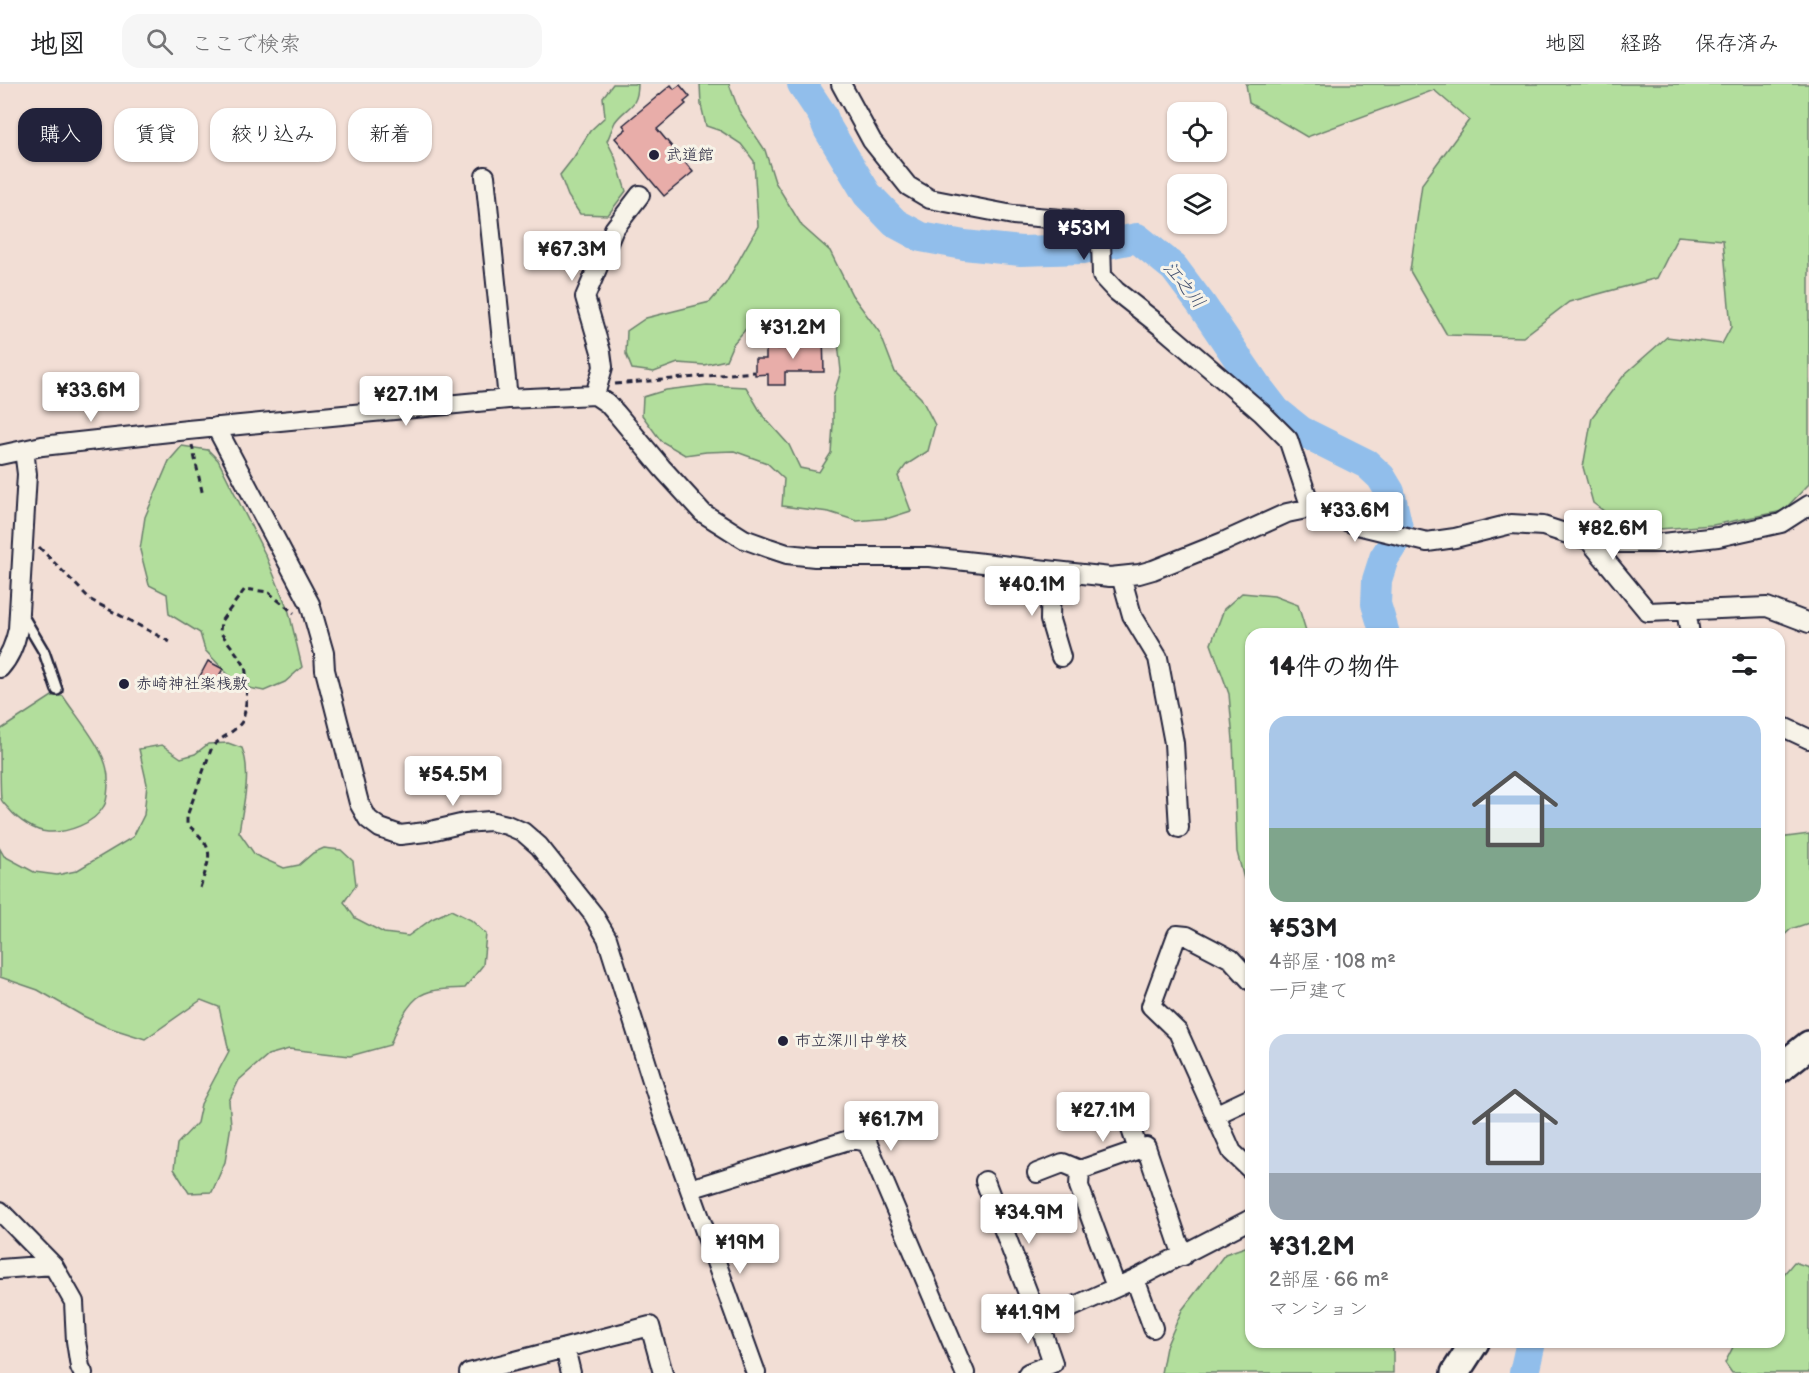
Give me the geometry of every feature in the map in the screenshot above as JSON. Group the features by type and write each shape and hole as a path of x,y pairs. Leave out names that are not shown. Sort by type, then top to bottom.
{"main road":[{"path":"1785,1064 1809,1046"},
{"path":"1455,1373 1471,1348"}],"street":[{"path":"841,84 872,141 908,186 930,200 1013,215 1074,220 1096,229 1101,242 1102,276 1116,291 1262,412 1288,439 1311,508"},
{"path":"485,176 508,399"},
{"path":"596,390 603,367 585,297 614,229 640,195"},
{"path":"0,455 42,446 188,430 596,390"},
{"path":"596,390 703,513 753,542 787,554 816,557 929,557 1096,576 1121,576 1153,570 1287,513 1311,508 1356,525 1427,542 1455,538 1511,524 1543,526 1606,543 1663,543 1718,537 1781,523 1809,505"},
{"path":"216,427 310,604 324,652 326,670 359,803 368,819 380,828 400,835 465,823 490,821 523,832 539,846 593,914 607,938 662,1112 756,1373"},
{"path":"0,668 15,644 18,629 27,474 24,450"},
{"path":"1588,539 1648,612 1767,607 1809,623"},
{"path":"1051,571 1050,620 1061,657"},
{"path":"1121,576 1132,615 1158,658 1174,743 1179,828"},
{"path":"1686,610 1689,628"},
{"path":"1785,728 1809,738"},
{"path":"1245,974 1231,959 1187,936 1177,935 1151,1006 1178,1032 1232,1152 1245,1164"},
{"path":"1215,1115 1245,1101"},
{"path":"1129,1123 1138,1150"},
{"path":"690,1189 852,1139 867,1142 964,1373"},
{"path":"1037,1173 1063,1163 1080,1170 1146,1147 1183,1256"},
{"path":"1080,1170 1079,1186 1116,1287"},
{"path":"985,1180 1053,1364 1028,1373"},
{"path":"0,1210 53,1265 74,1302 76,1341 83,1373"},
{"path":"1039,1322 1183,1256 1245,1222"},
{"path":"0,1269 53,1265"},
{"path":"1134,1279 1153,1328"},
{"path":"469,1373 650,1326 663,1373"},
{"path":"565,1348 571,1373"}],"lane":[{"path":"19,610 44,652 57,690"}],"path":[{"path":"596,390 754,372"},
{"path":"188,430 203,496"},
{"path":"36,543 91,600 172,643"},
{"path":"200,888 208,862 208,846 187,824 187,816 212,747 240,724 245,718 246,709 245,666 220,632 221,621 245,589 268,592 298,616"}],"green space":[{"path":"613,84 638,84 634,103 615,122 607,141 626,191 608,215 580,214 568,196 560,175 590,131 605,117 603,97"},
{"path":"700,84 729,84 739,111 765,150 775,182 802,226 830,251 852,295 880,333 895,372 921,398 935,425 928,451 906,465 898,476 911,511 889,518 857,521 829,512 782,506 784,479 767,463 734,451 685,455 661,441 642,415 643,397 666,390 707,385 746,387 763,416 789,445 800,468 819,472 831,453 833,397 841,371 838,343 822,328 772,316 751,323 733,344 726,360 704,365 678,363 654,372 632,369 626,354 627,331 646,318 710,302 726,283 758,226 754,161 741,144 721,131 706,126 701,105"},
{"path":"1246,84 1809,84 1809,484 1783,511 1713,525 1631,531 1593,503 1583,467 1592,417 1625,374 1667,337 1722,344 1731,327 1723,240 1678,236 1657,278 1569,302 1523,337 1447,335 1410,271 1422,184 1469,120 1434,90 1307,137 1249,103"},
{"path":"182,446 208,450 218,460 266,556 289,612 302,667 285,682 264,691 239,686 205,650 200,633 169,614 167,594 149,585 140,550 145,517 169,461"},
{"path":"1242,593 1274,596 1298,605 1305,628 1245,628 1245,880 1237,852 1229,694 1211,644 1224,609"},
{"path":"52,696 63,696 95,742 104,761 108,783 105,803 94,818 71,829 48,832 37,830 22,821 2,800 0,730"},
{"path":"228,743 242,748 245,758 246,790 239,832 255,855 284,868 299,865 313,853 324,848 341,850 353,861 356,885 344,902 355,918 384,933 408,936 432,919 451,910 471,920 486,934 483,965 465,988 434,991 417,998 405,1014 390,1045 350,1056 289,1049 268,1055 239,1080 229,1101 231,1125 225,1162 212,1192 189,1193 174,1169 177,1144 197,1123 201,1104 229,1051 219,1007 201,1000 145,1039 107,1027 38,990 0,977 0,849 4,856 34,872 57,875 76,871 133,837 144,815 147,784 139,749 162,745 181,758 195,754 208,744"},
{"path":"1809,834 1809,923 1791,929 1785,934 1785,837"},
{"path":"1245,1247 1245,1348 1393,1348 1393,1373 1161,1373 1166,1347 1182,1310 1225,1254"},
{"path":"1794,1262 1809,1267 1809,1373 1732,1373 1725,1363 1732,1348 1785,1348 1785,1273"}],"building":[{"name":"武道館","path":"671,85 674,89 680,85 690,97 684,102 686,104 657,129 693,172 664,196 615,138 626,129 623,125"},
{"path":"800,335 823,335 824,372 785,372 785,385 768,385 768,374 755,375 755,359 766,359 766,349 801,348"},
{"path":"208,661 223,669 220,674 231,680 224,691 199,678"}],"waterway":[{"name":"江之川","path":"802,84 822,114 828,129 867,194 895,223 921,237 964,245 1021,251 1083,249 1137,238 1174,268 1276,411 1301,431 1367,464 1381,477 1390,492 1398,528 1395,541 1384,558 1377,580 1376,604 1383,628"},
{"name":"江之川","path":"1524,1373 1530,1348"}],"place":[{"name":"武道館","path":"654,155"},
{"name":"赤崎神社楽桟敷","path":"124,684"},
{"name":"市立深川中学校","path":"783,1041"}]}
